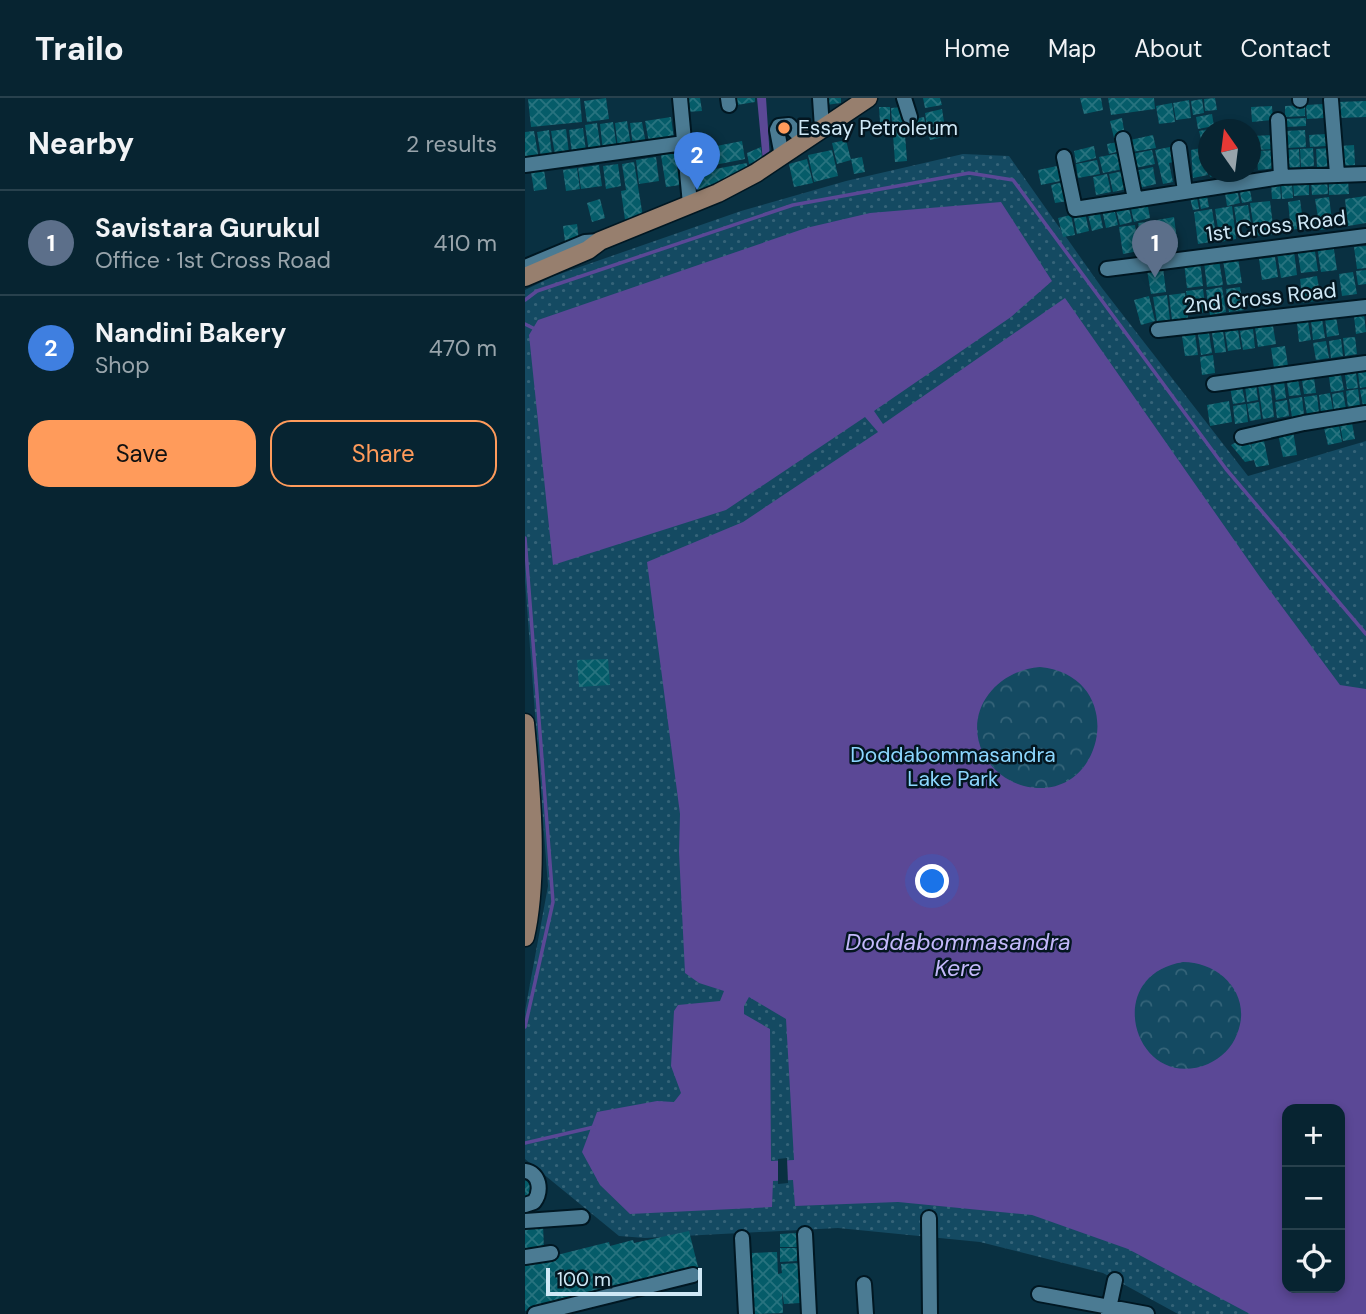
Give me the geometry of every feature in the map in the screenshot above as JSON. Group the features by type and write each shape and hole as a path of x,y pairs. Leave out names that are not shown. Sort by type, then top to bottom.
{"main road":[{"path":"525,277 588,250 600,241 737,183 782,156 856,102"},
{"path":"525,723 528,819 528,916 525,937"}],"street":[{"path":"680,98 690,204"},
{"path":"820,98 822,128"},
{"path":"904,98 910,117"},
{"path":"1331,100 1337,174"},
{"path":"1278,120 1281,177"},
{"path":"782,156 777,130 779,126 789,125 804,141"},
{"path":"1123,139 1135,199"},
{"path":"525,165 684,143"},
{"path":"1178,148 1185,191"},
{"path":"1064,157 1075,209 1281,177 1366,174"},
{"name":"1st Cross Road","path":"1107,269 1366,236"},
{"path":"525,267 585,242 600,241"},
{"name":"2nd Cross Road","path":"1158,330 1366,307"},
{"path":"1214,384 1366,363"},
{"path":"1242,437 1366,413"},
{"path":"525,1171 536,1176 539,1194 534,1202 525,1205"},
{"path":"525,1221 582,1217"},
{"path":"929,1218 930,1314"},
{"path":"805,1234 809,1314"},
{"path":"742,1238 746,1314"},
{"path":"525,1257 551,1253"},
{"path":"535,1314 693,1275"},
{"path":"1108,1310 1115,1279"},
{"path":"865,1284 866,1314"},
{"path":"1039,1294 1108,1310 1147,1314"}],"green space":[{"name":"Doddabommasandra Kere","path":"963,154 1009,156 1102,288 1248,476 1366,441 1366,1314 1178,1314 1103,1273 980,1242 838,1228 645,1238 619,1236 525,1159 525,1011 548,886 525,581 525,290 554,276 741,211 846,181"},
{"path":"1038,667 1061,671 1081,684 1094,704 1098,727 1094,750 1081,770 1061,783 1038,787 1015,783 995,770 982,750 978,727 982,704 995,684 1015,671"},
{"path":"1187,962 1207,966 1225,977 1236,995 1240,1015 1236,1035 1225,1053 1207,1064 1187,1068 1167,1064 1149,1053 1138,1035 1134,1015 1138,995 1149,977 1167,966"}],"water":[{"path":"757,98 766,98 770,159 763,162"},
{"name":"Doddabommasandra Kere","path":"1001,202 1052,281 1011,317 874,411 883,424 1065,298 1260,577 1340,685 1366,689 1366,1314 1250,1314 1128,1249 1032,1215 898,1202 795,1206 793,1180 773,1181 772,1207 630,1214 600,1185 582,1152 597,1112 657,1101 674,1102 681,1093 671,1066 674,1011 678,1005 720,1001 724,991 699,983 685,973 679,852 680,814 647,562 743,522 878,432 865,417 726,510 553,565 529,335 538,320 806,228 870,213","holes":["1040,667 1069,676 1087,692 1096,714 1097,737 1089,760 1073,777 1052,787 1024,786 1005,778 986,759 978,737 977,722 988,695 1010,676","1183,962 1197,963 1221,974 1237,994 1241,1006 1237,1034 1225,1052 1208,1064 1183,1069 1162,1063 1146,1049 1137,1029 1135,1008 1141,988 1157,972","749,997 786,1019 794,1160 771,1161 770,1029 744,1014 744,1006"]}],"pier":[{"path":"787,1158 788,1183 778,1184 778,1159"}],"building":[{"path":"580,98 582,122 531,127 528,99"},
{"path":"606,98 609,119 587,122 584,101"},
{"path":"684,98 700,98 702,111 686,112"},
{"path":"736,98 755,98 755,102 737,105"},
{"path":"824,98 841,98 841,103 826,105"},
{"path":"923,98 940,98 942,105 925,108"},
{"path":"1080,98 1101,98 1103,110 1084,114"},
{"path":"1108,98 1154,98 1155,109 1111,115"},
{"path":"1215,98 1217,110 1205,111 1204,99"},
{"path":"1202,99 1204,113 1193,115 1191,101"},
{"path":"1189,100 1191,118 1176,120 1173,103"},
{"path":"1366,101 1366,117 1338,118 1337,102"},
{"path":"1172,103 1175,122 1159,124 1156,106"},
{"path":"1324,104 1324,118 1307,119 1306,105"},
{"path":"1305,105 1305,116 1285,117 1285,106"},
{"path":"1272,106 1273,120 1252,119 1251,107"},
{"path":"879,107 890,107 890,122 880,122"},
{"path":"903,107 907,161 895,162 891,108"},
{"path":"942,109 944,122 927,126 925,113"},
{"path":"1212,114 1213,119 1198,119 1198,129 1196,117"},
{"path":"671,117 674,139 649,142 645,121"},
{"path":"924,117 926,128 911,131 909,120"},
{"path":"1122,118 1125,136 1114,138 1110,121"},
{"path":"1306,118 1306,126 1286,127 1285,119"},
{"path":"627,121 631,146 618,148 615,123"},
{"path":"613,122 617,149 603,151 600,124"},
{"path":"642,122 646,144 633,146 630,123"},
{"path":"597,123 601,150 589,152 585,125"},
{"path":"942,125 944,137 930,140 927,128"},
{"path":"583,128 586,151 572,153 569,130"},
{"path":"566,129 569,153 555,155 551,131"},
{"path":"549,130 552,155 541,157 537,132"},
{"path":"1305,130 1306,147 1286,148 1285,131"},
{"path":"534,131 539,160 525,162 525,132"},
{"path":"1326,134 1326,146 1310,147 1309,135"},
{"path":"1153,135 1156,148 1132,152 1130,140"},
{"path":"1274,135 1275,149 1261,150 1261,136"},
{"path":"846,140 851,160 837,164 832,143"},
{"path":"742,141 745,159 694,169 691,151"},
{"path":"1118,142 1120,151 1109,154 1107,144"},
{"path":"1354,145 1355,165 1341,166 1340,146"},
{"path":"1094,146 1096,158 1076,163 1074,151"},
{"path":"1175,146 1178,161 1169,163 1173,182 1163,184 1155,150"},
{"path":"761,147 762,159 749,164 747,153"},
{"path":"1313,148 1314,166 1301,167 1300,149"},
{"path":"1330,148 1331,166 1317,167 1316,149"},
{"path":"1198,149 1198,177 1193,178 1191,150"},
{"path":"1299,149 1300,167 1287,168 1286,150"},
{"path":"832,150 838,176 814,182 808,155"},
{"path":"1152,150 1155,164 1135,168 1132,154"},
{"path":"1275,150 1276,168 1261,170 1261,151"},
{"path":"675,153 680,185 666,187 661,155"},
{"path":"1120,153 1123,169 1103,173 1099,157"},
{"path":"656,157 659,181 639,184 636,160"},
{"path":"862,157 865,172 854,174 851,159"},
{"path":"807,159 813,183 794,187 789,164"},
{"path":"1097,160 1100,174 1078,178 1076,164"},
{"path":"634,162 643,217 625,220 621,191 626,190 622,164"},
{"path":"747,163 748,172 697,196 694,173"},
{"path":"618,164 621,186 606,189 603,166"},
{"path":"599,165 602,186 581,189 578,168"},
{"path":"1062,165 1065,180 1041,185 1038,170"},
{"path":"1153,167 1156,184 1139,188 1135,171"},
{"path":"577,168 580,189 566,191 563,170"},
{"path":"544,170 547,189 534,191 531,172"},
{"path":"1123,171 1127,189 1113,192 1109,174"},
{"path":"1107,174 1111,192 1096,195 1093,177"},
{"path":"1327,180 1328,194 1312,195 1311,181"},
{"path":"1348,180 1349,194 1329,195 1329,181"},
{"path":"1292,181 1293,198 1282,199 1281,182"},
{"path":"1309,181 1309,195 1294,196 1293,182"},
{"path":"1064,182 1068,201 1055,203 1051,185"},
{"path":"1280,183 1281,199 1272,199 1271,184"},
{"path":"1236,185 1240,203 1227,206 1224,187"},
{"path":"1249,185 1252,201 1242,203 1239,187"},
{"path":"1206,191 1209,207 1201,209 1198,193"},
{"path":"1196,192 1199,209 1193,210 1189,194"},
{"path":"1366,196 1366,223 1348,226 1345,199"},
{"path":"1329,197 1333,228 1320,230 1315,199"},
{"path":"600,199 605,218 592,222 587,203"},
{"path":"1300,200 1304,228 1291,230 1288,202"},
{"path":"1147,201 1150,218 1134,222 1130,204"},
{"path":"1270,201 1274,234 1255,236 1250,203"},
{"path":"1128,203 1132,222 1120,225 1115,206"},
{"path":"1248,205 1251,224 1237,226 1234,207"},
{"path":"1232,206 1236,239 1220,242 1215,209"},
{"path":"1114,208 1118,225 1106,228 1102,210"},
{"path":"1099,209 1103,228 1092,231 1087,211"},
{"path":"1212,209 1217,241 1198,244 1194,212"},
{"path":"1085,212 1089,231 1077,234 1073,214"},
{"path":"1071,215 1075,235 1063,237 1058,218"},
{"path":"1174,217 1178,247 1161,250 1157,220"},
{"path":"1155,221 1158,247 1142,249 1138,223"},
{"path":"577,224 579,241 565,242 563,226"},
{"path":"1135,225 1139,251 1123,254 1119,227"},
{"path":"1333,243 1337,270 1321,272 1317,246"},
{"path":"1314,245 1318,271 1301,273 1297,248"},
{"path":"1366,246 1366,268 1357,269 1354,247"},
{"path":"1294,251 1297,275 1281,278 1277,253"},
{"path":"1275,257 1278,277 1262,280 1259,259"},
{"path":"1238,258 1242,283 1227,285 1223,260"},
{"path":"1219,260 1223,285 1207,287 1204,262"},
{"path":"1200,261 1203,286 1187,288 1184,263"},
{"path":"1163,267 1166,292 1151,294 1147,270"},
{"path":"1366,270 1366,284 1358,285 1356,271"},
{"path":"1353,272 1357,294 1342,296 1339,274"},
{"path":"1317,276 1321,300 1303,303 1300,279"},
{"path":"1222,287 1226,312 1210,315 1206,290"},
{"path":"1240,287 1244,310 1229,312 1226,289"},
{"path":"1203,289 1206,312 1189,314 1186,291"},
{"path":"1185,293 1188,318 1172,320 1169,295"},
{"path":"1167,295 1170,320 1157,322 1153,297"},
{"path":"1149,296 1155,321 1141,325 1134,300"},
{"path":"1364,314 1366,332 1356,334 1354,316"},
{"path":"1336,316 1339,335 1327,337 1325,317"},
{"path":"1322,319 1325,338 1313,340 1311,320"},
{"path":"1308,321 1311,340 1299,342 1297,323"},
{"path":"1273,326 1276,344 1258,347 1255,328"},
{"path":"1253,329 1255,348 1243,350 1240,331"},
{"path":"1238,330 1241,349 1228,351 1225,332"},
{"path":"1223,331 1226,352 1215,353 1212,333"},
{"path":"1209,333 1212,353 1201,355 1198,334"},
{"path":"1195,334 1198,355 1185,356 1182,336"},
{"path":"1355,337 1357,354 1345,356 1343,338"},
{"path":"1341,339 1343,356 1331,358 1329,341"},
{"path":"1326,341 1329,358 1316,360 1313,343"},
{"path":"1285,346 1288,366 1274,368 1271,348"},
{"path":"1213,355 1215,373 1202,375 1200,357"},
{"path":"1366,372 1366,387 1360,388 1358,373"},
{"path":"1356,373 1358,388 1347,389 1345,375"},
{"path":"1341,375 1344,390 1331,392 1329,377"},
{"path":"1314,378 1316,393 1304,394 1302,380"},
{"path":"1298,380 1301,395 1289,396 1287,382"},
{"path":"1284,381 1286,398 1276,400 1273,382"},
{"path":"1270,382 1274,417 1263,419 1258,384"},
{"path":"1256,384 1258,400 1247,402 1245,386"},
{"path":"1242,386 1245,402 1233,404 1230,387"},
{"path":"1358,389 1360,406 1348,408 1346,391"},
{"path":"1366,389 1366,406 1363,406 1360,390"},
{"path":"1343,392 1346,409 1334,411 1332,394"},
{"path":"1330,393 1333,410 1321,412 1319,395"},
{"path":"1317,395 1319,413 1307,415 1304,397"},
{"path":"1302,397 1304,415 1292,417 1289,399"},
{"path":"1287,400 1289,416 1277,418 1275,402"},
{"path":"1229,401 1232,422 1210,426 1207,405"},
{"path":"1259,402 1261,419 1250,421 1247,404"},
{"path":"1246,404 1248,422 1235,424 1233,406"},
{"path":"1352,423 1355,439 1343,441 1340,425"},
{"path":"1339,425 1342,442 1328,445 1324,428"},
{"path":"1293,431 1297,455 1283,457 1278,434"},
{"path":"1263,436 1269,465 1256,467 1254,460 1245,462 1231,445 1249,439 1253,453 1250,438"},
{"path":"608,659 610,685 579,687 577,660"},
{"path":"525,1174 532,1174 533,1199 525,1199"},
{"path":"543,1222 544,1252 525,1253 525,1223"},
{"path":"689,1231 698,1267 525,1311 525,1263 609,1242 610,1246 633,1240 634,1243"},
{"path":"798,1233 798,1247 780,1247 780,1234"},
{"path":"780,1248 797,1248 797,1261 780,1262"},
{"path":"777,1252 778,1274 782,1273 781,1264 800,1263 800,1303 784,1304 782,1291 783,1313 753,1314 752,1253"}],"waterway":[{"path":"525,300 537,291 793,205 969,173 1013,180 1226,469 1366,634"},
{"path":"525,324 533,328"},
{"path":"525,538 553,902 525,1027"},
{"path":"525,1143 594,1127"}],"place":[{"name":"Essay Petroleum","path":"784,128"},
{"name":"Nandini Bakery","path":"697,190"},
{"name":"Savistara Gurukul","path":"1155,278"}],"park label":[{"name":"Doddabommasandra Lake Park","path":"953,767"}]}
